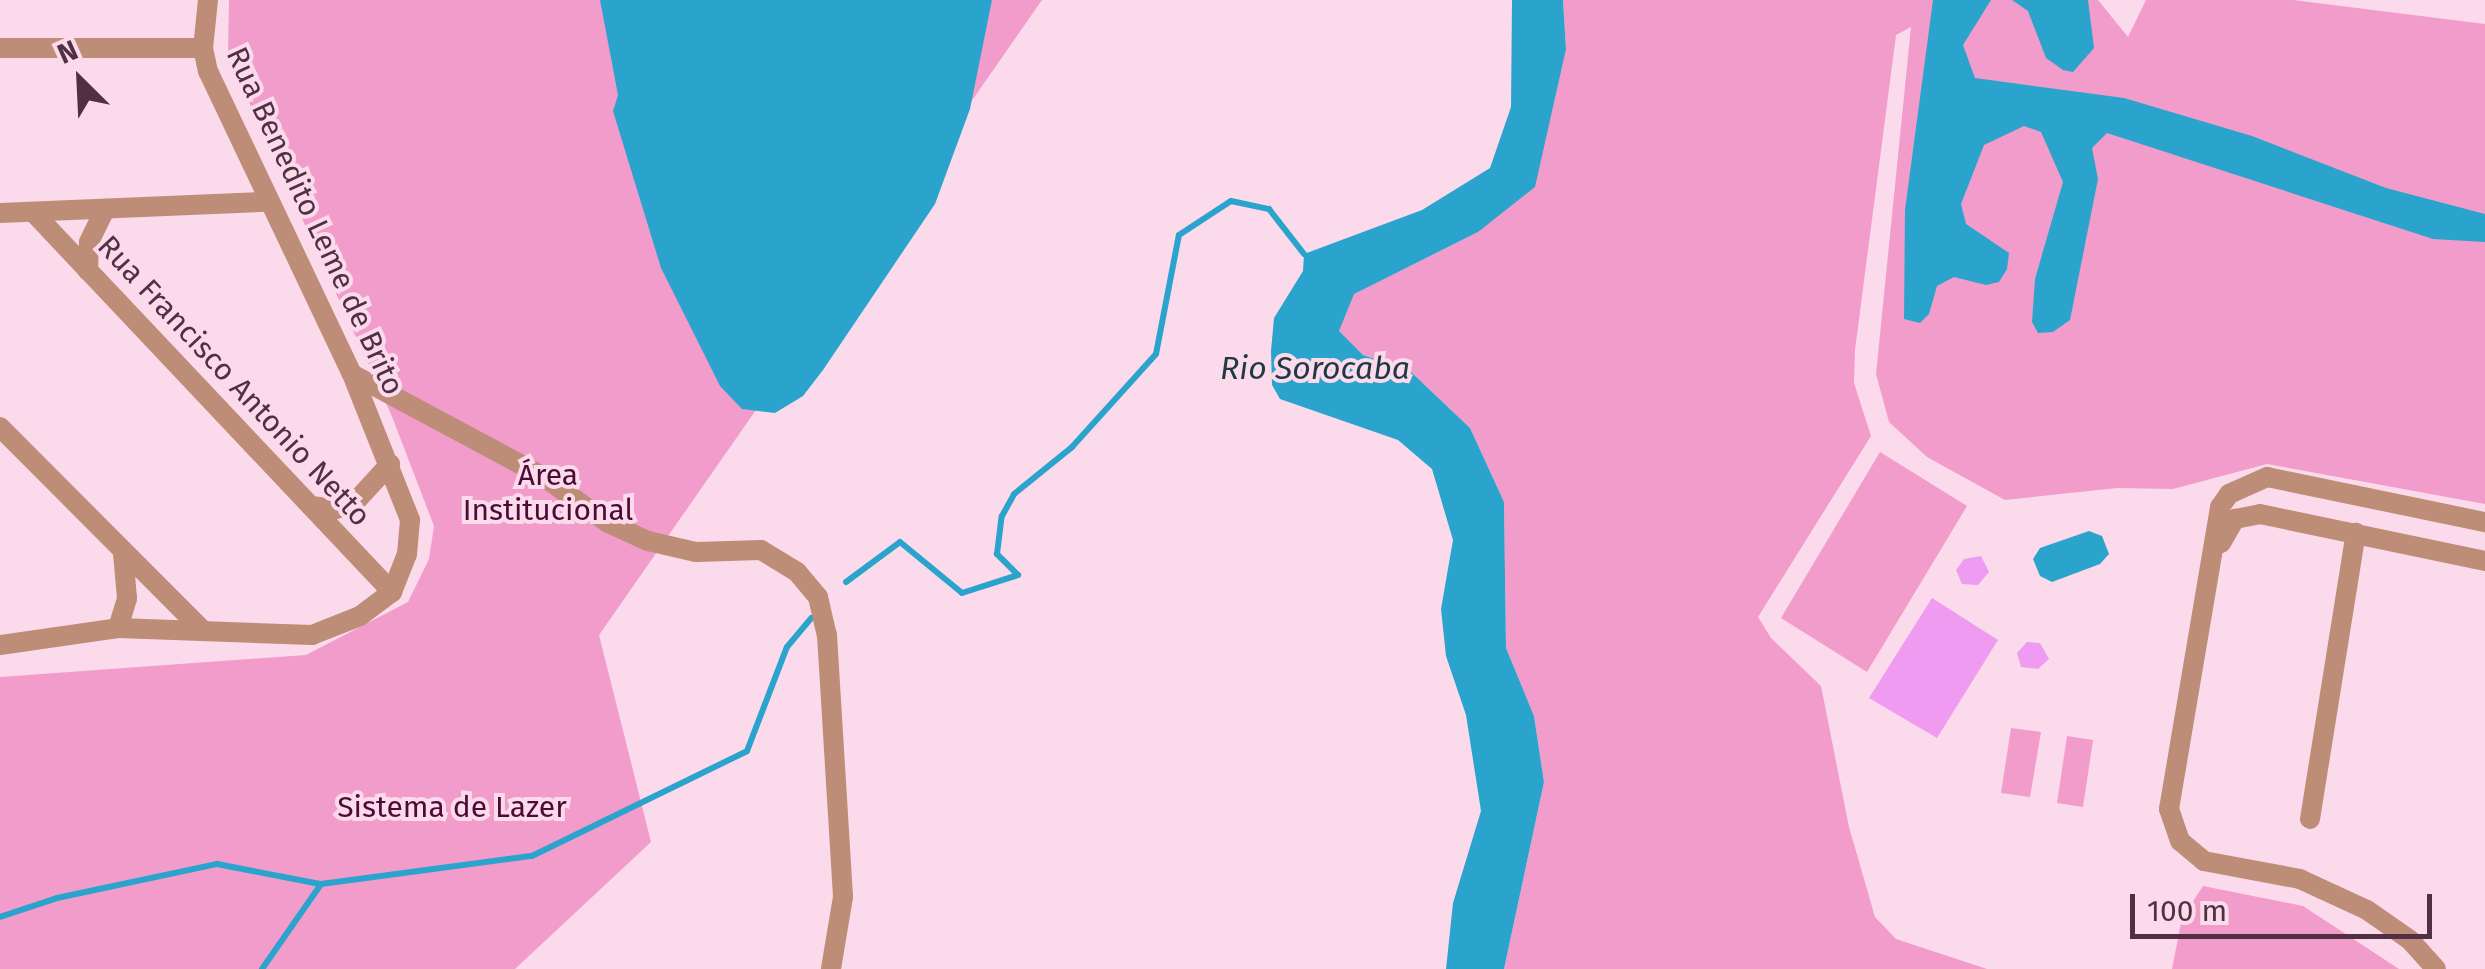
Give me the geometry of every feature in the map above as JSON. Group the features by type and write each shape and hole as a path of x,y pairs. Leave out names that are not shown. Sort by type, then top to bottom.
{"street":[{"name":"Rua Benedito Leme de Brito","path":"208,0 202,48 267,202 352,374 410,520 407,554 392,592"},
{"path":"0,48 202,48"},
{"path":"0,213 267,202"},
{"path":"88,271 89,242 104,209"},
{"name":"Rua Francisco Antonio Netto","path":"33,212 392,592"},
{"path":"352,374 648,542 696,552 761,550 798,572 818,597 827,635 843,896 831,969"},
{"path":"0,427 200,628"},
{"path":"311,506 336,509 357,500 379,484 390,464"},
{"path":"2436,969 2410,940 2367,910 2300,879 2204,860 2173,828 2169,809 2220,507 2252,479 2268,477 2485,522"},
{"path":"2210,573 2226,529 2249,513 2485,561"},
{"path":"2310,819 2356,533"},
{"path":"118,628 128,598 123,551"},
{"path":"0,645 118,628 200,628 312,636 360,616 392,592"}],"green space":[{"path":"229,0 1042,0 599,635 651,842 515,969 0,969 0,677 306,655 408,602 429,559 434,526 391,414 228,56"},
{"path":"1563,0 2098,0 2128,37 2146,0 2293,0 2485,24 2485,504 2267,464 2173,489 2117,488 2005,500 1927,457 1889,422 1876,374 1911,27 1896,35 1855,350 1854,383 1871,436 1758,617 1771,638 1821,686 1849,827 1875,917 1896,939 1987,969 1504,969 1544,782 1534,716 1506,648 1504,502 1470,428 1411,372 1363,355 1338,331 1353,294 1478,232 1566,49"},
{"path":"1880,452 1967,506 1867,672 1781,618"},
{"path":"2011,728 2041,732 2030,797 2001,793"},
{"path":"2067,736 2093,740 2083,807 2057,803"},
{"path":"2203,886 2303,906 2399,969 2172,969 2182,918"}],"water":[{"path":"600,0 992,0 970,109 935,204 823,370 803,396 775,413 742,409 720,386 661,268 613,111 618,95"},
{"name":"Rio Sorocaba","path":"1512,0 1563,0 1566,49 1535,187 1478,232 1354,294 1339,331 1363,355 1411,372 1470,428 1504,502 1506,648 1534,716 1544,782 1504,969 1446,969 1453,903 1481,811 1466,715 1446,656 1441,609 1453,540 1432,469 1398,440 1280,399 1272,385 1271,351 1274,318 1303,271 1304,254 1422,210 1490,168 1511,107"},
{"path":"1933,0 1991,0 1963,45 1975,78 2124,98 2252,136 2386,188 2485,214 2485,242 2433,239 2107,133 2092,148 2098,179 2070,320 2053,332 2038,333 2032,322 2035,279 2063,182 2041,132 2024,126 1984,145 1961,204 1966,224 2009,253 2007,269 1999,282 1986,285 1954,277 1937,286 1929,314 1920,323 1904,319 1905,210"},
{"path":"2012,0 2088,0 2094,48 2073,72 2063,70 2046,58 2028,11"},
{"path":"2089,531 2102,536 2109,554 2100,564 2052,582 2040,576 2033,559 2040,548"}],"building":[{"path":"1981,556 1989,572 1978,585 1962,584 1956,570 1964,559"},
{"path":"1932,598 1998,640 1937,738 1869,698"},
{"path":"2027,642 2040,643 2049,659 2038,669 2021,667 2017,653"}],"waterway":[{"path":"846,582 900,542 962,593 1018,575 997,554 1002,516 1014,494 1072,447 1156,354 1179,235 1231,201 1269,209 1304,254"},
{"path":"262,969 321,884 532,856 747,751 787,647 811,618"},
{"path":"0,917 57,898 217,864 320,884"}],"park label":[{"name":"Área Institucional","path":"548,492"},
{"name":"Sistema de Lazer","path":"452,807"}]}
